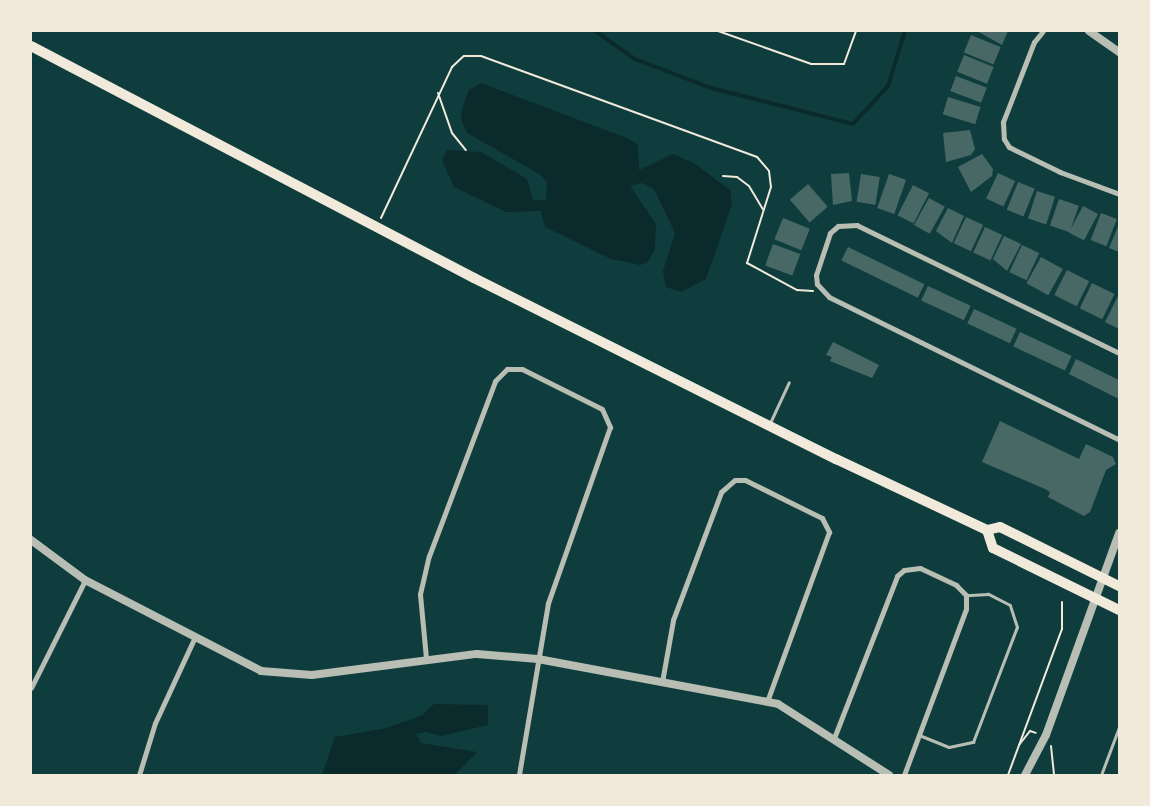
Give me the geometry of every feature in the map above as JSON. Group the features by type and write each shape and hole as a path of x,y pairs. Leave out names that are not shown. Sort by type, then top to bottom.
{"main road":[{"path":"31,46 376,227 769,425 987,530 1000,528 1119,586"},
{"path":"987,530 993,548 1119,610"}],"street":[{"path":"1043,31 1034,42 1004,122 1004,139 1009,147 1052,169 1119,194"},
{"path":"1089,31 1119,52"},
{"path":"1119,353 857,225 838,226 830,233 816,275 819,288 829,297 1119,440"},
{"path":"426,658 420,594 429,556 495,381 501,373 515,368 602,409 610,427 554,583 538,659 519,775"},
{"path":"662,682 673,620 721,492 735,480 745,480 822,518 828,532 768,701"},
{"path":"1029,773 1046,735 1093,597 1119,533"},
{"path":"31,540 85,580 250,667 286,676 426,658 477,654 538,659 768,701 793,710 889,775"},
{"path":"834,738 897,576 904,570 920,568 956,585 966,595 966,609 904,775"},
{"path":"31,688 85,580"},
{"path":"139,775 155,723 194,639"}],"lane":[{"path":"769,425 790,382"},
{"path":"919,735 954,748 973,742 1017,627 1010,605 988,594 966,595"},
{"path":"1101,775 1119,727"}],"path":[{"path":"718,31 811,64 844,64 856,31"},
{"path":"376,227 438,92 452,67 464,56 481,56 757,157 769,171 771,187 762,209 747,263 806,294 819,288"},
{"path":"438,92 452,133 466,150"},
{"path":"723,176 737,177 749,186 762,209"},
{"path":"1008,775 1062,629 1062,602"},
{"path":"1017,747 1030,731 1046,735 1055,752 1054,775"}],"water":[{"path":"481,83 629,139 638,145 639,170 673,154 694,163 730,190 732,204 706,279 681,292 666,287 663,271 675,233 654,189 642,183 630,186 656,224 655,250 647,263 640,265 611,259 545,227 541,211 506,212 454,187 442,160 447,150 481,152 527,179 533,200 546,200 547,183 541,175 467,133 461,120 463,106 469,90"},
{"path":"434,704 488,705 488,725 441,736 425,732 416,734 421,743 477,752 455,775 322,775 335,737 387,728 422,715"}],"building":[{"path":"977,31 1008,31 1002,45"},
{"path":"971,35 1001,47 994,65 964,53"},
{"path":"964,55 994,67 987,84 957,72"},
{"path":"956,76 987,88 981,103 950,91"},
{"path":"948,97 981,107 975,124 943,114"},
{"path":"970,130 975,149 971,155 946,162 943,133"},
{"path":"982,154 993,169 992,176 971,192 958,167"},
{"path":"849,173 852,201 833,205 831,174"},
{"path":"998,173 1015,181 1003,206 986,198"},
{"path":"861,174 880,177 875,205 857,202"},
{"path":"889,174 906,180 894,214 877,208"},
{"path":"1018,182 1035,189 1023,217 1007,210"},
{"path":"808,184 828,207 810,222 790,200"},
{"path":"913,185 929,193 914,223 898,215"},
{"path":"1037,191 1055,197 1046,224 1028,219"},
{"path":"929,198 945,207 930,234 914,225"},
{"path":"1059,199 1079,206 1070,232 1050,225"},
{"path":"1083,206 1098,214 1084,240 1069,232"},
{"path":"948,208 964,216 952,243 936,231"},
{"path":"1101,213 1117,219 1106,246 1091,240"},
{"path":"966,217 983,225 971,251 954,243"},
{"path":"783,218 810,229 801,250 774,239"},
{"path":"1119,224 1119,252 1109,248"},
{"path":"985,227 1002,235 990,260 973,252"},
{"path":"1004,236 1021,244 1007,271 993,259"},
{"path":"773,244 800,254 792,276 765,266"},
{"path":"1022,245 1039,253 1027,280 1009,272"},
{"path":"848,247 924,284 918,298 841,260"},
{"path":"1041,257 1063,269 1048,295 1026,283"},
{"path":"1067,270 1089,281 1077,306 1054,295"},
{"path":"1092,283 1114,294 1102,319 1080,308"},
{"path":"928,286 971,306 964,320 921,301"},
{"path":"1119,294 1119,329 1105,322"},
{"path":"974,309 1017,329 1010,343 967,324"},
{"path":"1020,332 1072,356 1065,371 1013,347"},
{"path":"833,342 879,365 872,378 830,361 832,357 826,355"},
{"path":"1076,359 1119,380 1119,399 1069,374"},
{"path":"1000,421 1079,459 1086,444 1113,457 1116,464 1106,470 1090,512 1084,516 1048,497 1050,492 1045,489 982,462"}],"waterway":[{"path":"595,31 635,59 711,88 853,124 888,86 905,31"}]}
